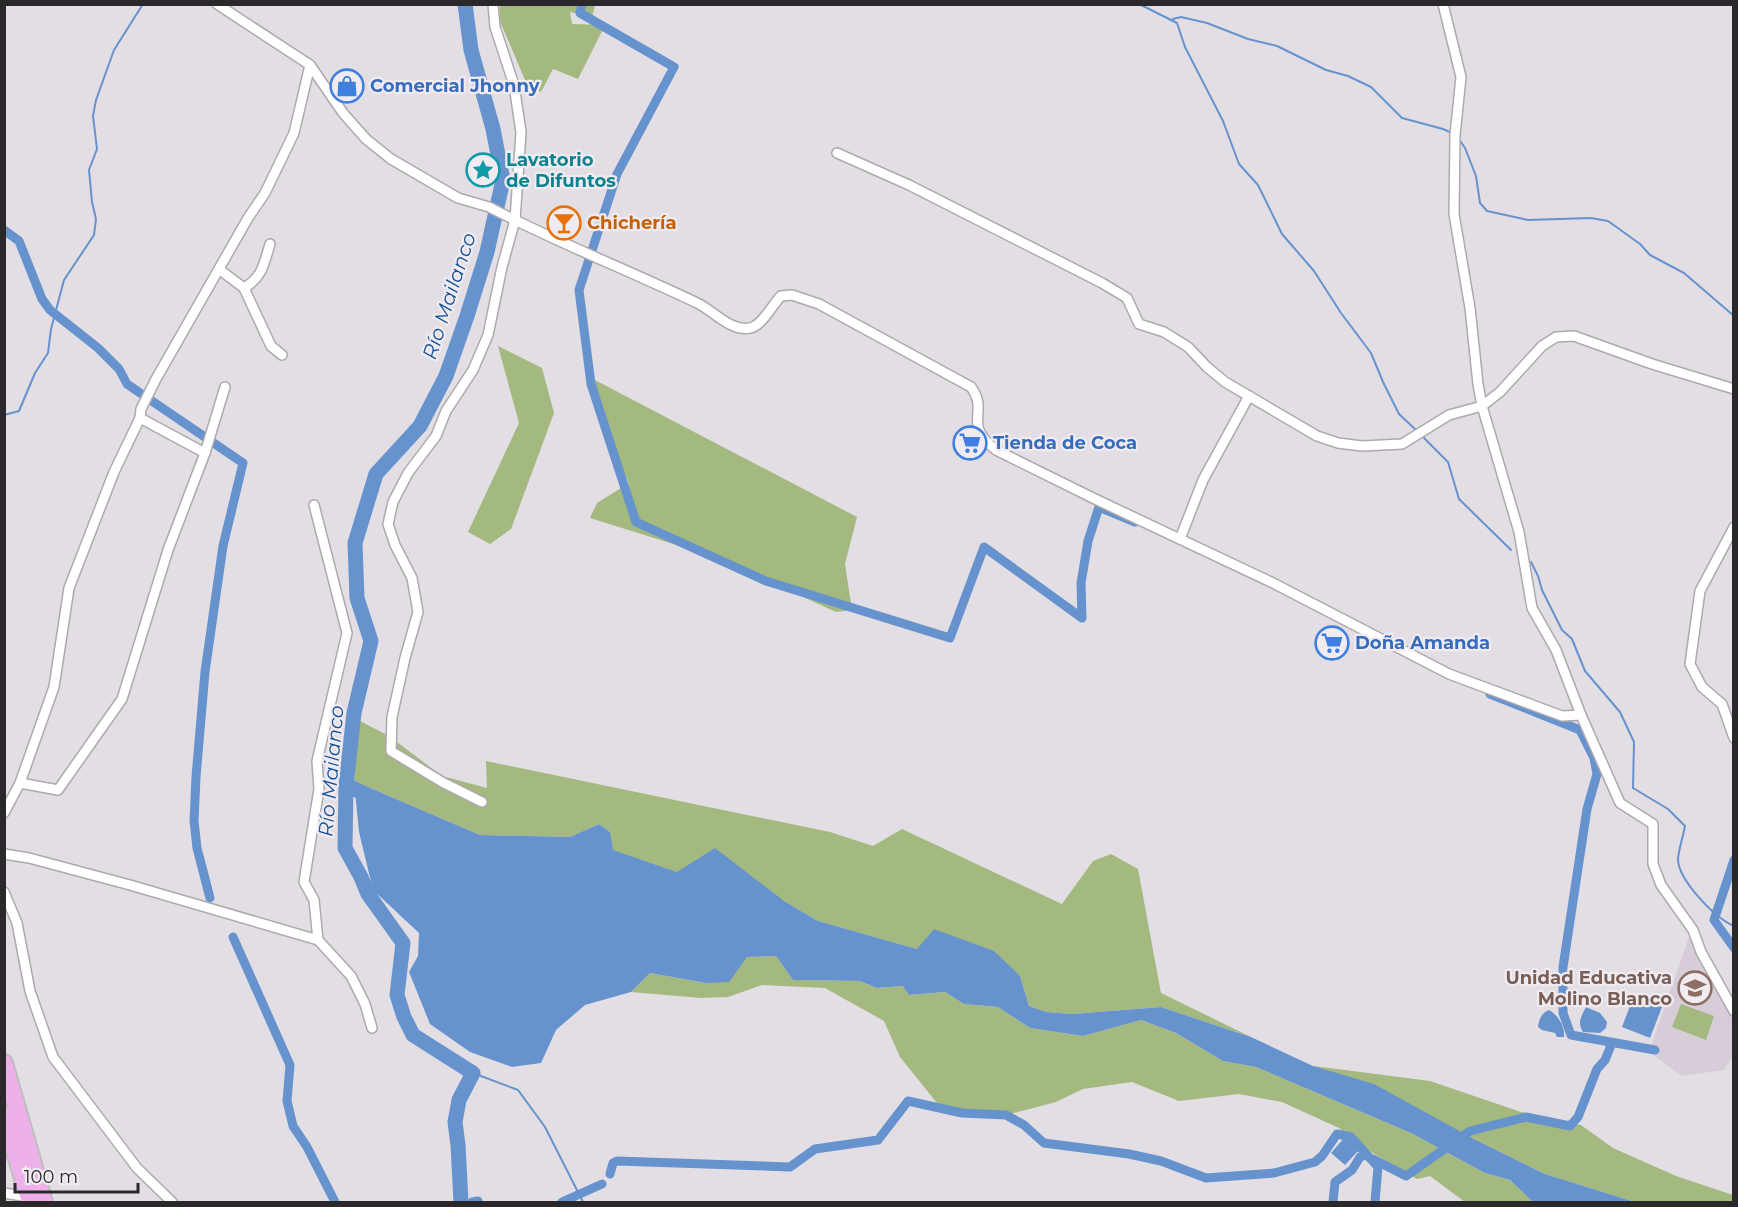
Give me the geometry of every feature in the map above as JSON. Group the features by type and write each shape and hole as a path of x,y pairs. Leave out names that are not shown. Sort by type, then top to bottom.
{"highway":[{"path":"4,1063 34,1201"},
{"path":"4,1115 34,1201"}],"street":[{"path":"217,4 309,64 343,113 366,139 382,152 458,198 489,207 701,305 737,328 752,328 762,322 781,296 792,295 819,304 971,387 978,396 977,429 983,439 996,450 1273,583 1449,674 1562,716 1581,715"},
{"path":"482,802 391,752 392,717 418,612 412,578 395,545 388,524 393,502 408,472 436,436 446,411 473,370 488,334 502,267 515,220 520,132 514,85 495,27 493,4"},
{"path":"1443,4 1461,77 1455,135 1454,214 1470,308 1482,406 1519,532 1532,608 1556,650 1581,715 1620,803 1653,824 1653,864 1661,885 1693,930 1701,952 1734,1011"},
{"path":"4,813 20,783 54,687 69,588 114,472 156,379 265,193 294,133 309,64"},
{"path":"837,153 909,185 1102,283 1127,298 1138,324 1164,332 1188,347 1225,382 1317,436 1338,443 1362,446 1402,444 1449,415 1482,406 1500,392 1542,345 1556,337 1574,336 1652,364 1734,389"},
{"path":"244,288 255,282 261,272 270,244"},
{"path":"220,270 244,288 271,346 282,355"},
{"path":"20,783 58,790 122,699 168,550 205,453 225,387"},
{"path":"1180,539 1203,480 1249,396"},
{"path":"140,418 205,453"},
{"path":"314,505 347,633 317,761 319,789 304,882 314,900 318,940"},
{"path":"1734,527 1700,591 1690,664 1702,687 1722,704 1734,738"},
{"path":"4,854 29,858 130,885 318,940 351,976 365,1004 372,1028"},
{"path":"4,892 17,923 30,991 53,1058 137,1168 172,1203"},
{"path":"4,1193 34,1201"}],"shaded area":[{"name":"Unidad Educativa Molino Blanco","path":"1689,937 1733,1017 1733,1056 1724,1070 1682,1076 1649,1052"}],"green space":[{"path":"500,5 595,5 592,17 570,12 572,24 605,25 578,79 553,69 541,92 528,87 499,19"},
{"path":"498,346 542,368 554,413 511,529 490,544 468,532 519,423"},
{"path":"593,379 857,517 845,564 852,610 836,612 718,558 590,518 597,503 629,483 613,447"},
{"path":"358,720 389,736 442,776 487,788 486,761 830,832 873,846 902,829 1062,904 1093,861 1111,854 1138,869 1161,993 1251,1037 1161,1007 1073,1014 1046,1012 1029,1006 1020,976 818,921 784,901 677,872 612,850 610,832 599,824 570,837 480,835 354,781"},
{"path":"776,956 793,980 860,981 877,988 904,986 909,995 945,992 964,1004 998,1007 1030,1028 1083,1036 1141,1020 1176,1033 1223,1061 1256,1067 1411,1133 1485,1173 1510,1180 1533,1202 1465,1202 1430,1176 1417,1179 1361,1146 1339,1128 1282,1102 1239,1094 1179,1101 1132,1082 1083,1089 1056,1102 1006,1115 962,1113 941,1108 900,1057 884,1021 825,988 762,985 728,997 701,998 631,992 650,973 706,983 747,957"},
{"path":"1681,1004 1714,1016 1706,1040 1672,1027"},
{"path":"1314,1066 1430,1081 1521,1112 1581,1125 1613,1148 1676,1176 1733,1195 1733,1202 1635,1202 1545,1174"}],"water":[{"path":"354,781 480,835 570,837 599,824 610,832 613,850 677,872 715,848 784,901 818,921 917,949 934,929 994,951 1020,976 1029,1006 1046,1012 1073,1014 1161,1007 1251,1037 1313,1066 1374,1084 1474,1139 1545,1174 1635,1202 1533,1202 1510,1180 1485,1173 1411,1133 1256,1067 1223,1061 1176,1033 1141,1020 1083,1036 1030,1028 998,1007 964,1004 945,992 909,995 903,986 877,988 860,981 793,980 776,956 747,957 729,982 706,983 650,973 631,992 585,1005 556,1030 541,1063 512,1067 470,1052 430,1024 409,972 418,956 419,933 373,890 359,832"},
{"path":"1633,998 1662,1007 1650,1038 1622,1027"},
{"path":"1586,1007 1600,1013 1607,1022 1606,1028 1600,1033 1583,1032 1580,1022"},
{"path":"1549,1010 1560,1021 1564,1037 1557,1037 1555,1033 1538,1027 1541,1017"},
{"path":"1345,1137 1359,1150 1345,1165 1331,1153"}],"waterway":[{"path":"4,415 19,411 35,373 48,353 51,329 64,280 94,235 96,219 89,170 97,149 93,116 96,100 114,50 143,4"},
{"name":"Río Mailanco","path":"461,1202 455,1122 459,1100 473,1073 413,1035 397,995 403,943 368,894 345,848 346,785 354,713 371,641 357,598 355,543 376,474 420,426 446,376 487,252 503,180 493,129 471,50 465,4"},
{"path":"582,4 580,13 674,67 617,174 579,290 591,384 636,522 766,581 950,638 984,547 1082,618 1081,583 1088,541 1099,507 1135,522"},
{"path":"1139,4 1177,23 1185,47 1223,121 1239,164 1258,185 1282,234 1314,271 1341,313 1371,353 1399,414 1417,431"},
{"path":"1173,19 1181,17 1207,23 1248,39 1277,46 1326,70 1348,76 1371,87 1402,118 1452,133"},
{"path":"1459,139 1476,176 1480,203 1487,211 1528,220 1591,218 1608,221 1640,244 1650,255 1684,273 1734,316"},
{"path":"4,230 19,241 42,299 50,310 98,348 119,369 127,384 243,463 223,546 205,672 196,777 194,821 197,848 210,898"},
{"path":"1421,435 1448,462 1459,499 1511,550"},
{"path":"1531,562 1542,590 1562,630 1572,639 1585,671 1620,712 1634,742 1633,788 1668,809 1685,826 1678,859 1684,877 1708,907 1734,926"},
{"path":"1490,694 1580,730 1594,758 1597,774 1587,809 1563,967 1563,1013 1571,1035 1655,1050"},
{"path":"346,785 373,798"},
{"path":"1734,860 1714,920 1734,948"},
{"path":"233,937 290,1065 287,1101 293,1126 307,1147 335,1202"},
{"path":"1373,1159 1406,1176 1470,1131 1526,1117 1570,1126 1578,1117 1597,1069 1605,1060 1612,1043"},
{"path":"473,1073 518,1090 545,1127 583,1202"},
{"path":"610,1174 613,1163 617,1161 790,1167 815,1149 878,1140 908,1101 962,1113 1006,1115 1024,1125 1044,1143 1129,1154 1161,1161 1206,1178 1274,1173 1315,1162 1337,1134 1351,1137 1378,1167 1375,1202"},
{"path":"1333,1202 1335,1182 1352,1170 1360,1157 1365,1155"},
{"path":"562,1202 602,1184"},
{"path":"472,1202 478,1202"}],"place":[{"name":"Comercial Jhonny","path":"347,86"},
{"name":"Lavatorio de Difuntos","path":"483,170"},
{"name":"Chichería","path":"564,223"},
{"name":"Tienda de Coca","path":"970,443"},
{"name":"Doña Amanda","path":"1332,643"},
{"name":"Unidad Educativa Molino Blanco","path":"1695,988"}]}
